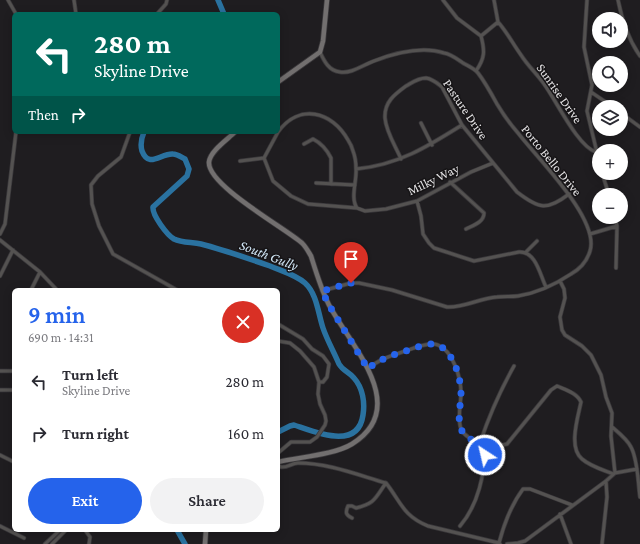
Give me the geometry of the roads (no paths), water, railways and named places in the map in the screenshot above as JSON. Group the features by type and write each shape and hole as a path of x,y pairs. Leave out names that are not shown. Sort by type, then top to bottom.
{"main road":[{"path":"280,81 320,52 323,41 327,0"},
{"path":"233,134 216,150 211,158 209,162 211,171 221,182 254,211 303,245 311,256 322,291 329,305 368,369 376,386 378,402 374,422 368,431 352,444 337,450 280,463"},
{"path":"205,544 206,532"}],"street":[{"path":"8,0 15,12"},
{"path":"74,0 76,12"},
{"path":"159,12 166,4 167,0"},
{"path":"443,0 457,18 481,36 484,55 482,63 476,71"},
{"path":"447,4 451,0"},
{"path":"481,36 498,22 494,0"},
{"name":"Sunrise Drive","path":"587,0 584,47 592,84 587,111 594,144"},
{"path":"618,0 622,17 632,44 640,56"},
{"name":"Sunrise Drive","path":"498,22 506,31 522,56 544,83 569,125 583,144 592,150"},
{"name":"Porto Bello Drive","path":"320,52 323,60 328,66 334,71 338,72 349,72 373,61 401,52 430,50 446,53 476,71 517,133 569,194 581,214 590,234 590,250 585,262 574,272 546,288 520,296 496,297 454,307 447,307 392,290 359,283 351,283 322,291"},
{"name":"Pasture Drive","path":"401,159 387,127 385,118 388,102 394,95 416,80 425,78 437,82 442,87 462,125 517,192 528,201 543,206 551,206 569,194"},
{"path":"591,92 603,100"},
{"path":"280,129 292,119 304,114 313,114 328,118 336,124 345,135 353,150 356,169 354,203 357,208"},
{"path":"628,119 640,128"},
{"path":"421,122 432,144"},
{"path":"356,169 374,167 419,152 462,125"},
{"path":"0,234 5,224 16,134"},
{"path":"129,134 121,157 98,176 91,185 92,204 99,226 113,254 173,288"},
{"path":"240,161 264,158 277,134"},
{"path":"304,144 313,139 322,146 329,155 331,164 331,184"},
{"name":"Milky Way","path":"264,158 273,181 292,196 308,204 357,208 365,211 386,209 417,201 450,182 493,163"},
{"path":"450,182 484,213 484,217 481,221 466,229"},
{"path":"316,183 355,185"},
{"path":"417,201 423,234 434,248 474,261 526,252 532,257 546,288"},
{"path":"590,234 618,226 616,268"},
{"path":"0,240 40,272 56,288"},
{"path":"526,252 537,241"},
{"path":"0,276 13,250"},
{"path":"32,288 40,272"},
{"path":"560,281 564,289 565,298 560,317 562,330 565,335 582,346 591,355 597,367 612,413 611,436 614,474"},
{"path":"280,325 303,339 312,349 323,356 330,364 327,377 322,382 319,382"},
{"path":"280,341 290,343 295,346 314,367 319,382 318,399 326,421 317,437 310,442 291,442 280,451"},
{"path":"368,369 376,361 424,345 438,345 447,352 453,361 459,376 461,392 461,429 467,437 486,446 497,447 507,444 541,401 557,386 575,394 581,402 574,444 579,456 586,462 614,474"},
{"path":"480,443 488,416 496,398 514,366"},
{"path":"0,371 12,371"},
{"path":"0,390 12,390"},
{"path":"612,427 623,437 632,449 637,469 640,497"},
{"path":"460,526 468,516 481,485 485,464 486,446"},
{"path":"0,455 12,461"},
{"path":"280,466 284,467 297,463 321,465 386,483 400,506 416,522 500,543 508,515 523,489 530,490 572,505"},
{"path":"507,544 525,541 614,474 637,469"},
{"path":"602,544 607,501 606,481"},
{"path":"352,518 347,515 346,512 348,506 356,508 369,504 380,493 386,483"},
{"path":"560,514 571,544"},
{"path":"0,526 24,538"},
{"path":"46,544 58,532"},
{"path":"52,544 64,532"},
{"path":"86,532 90,537 88,544"}],"waterway":[{"name":"South Gully","path":"218,0 223,12"},
{"name":"South Gully","path":"143,134 141,144 142,151 148,159 152,160 169,154 176,154 185,159 189,169 187,176 153,207 157,220 164,229 174,239 201,244 244,257 289,273 305,283 315,298 321,322 339,364 354,378 359,386 364,406 363,415 359,426 353,433 345,436 334,436 294,425 280,431"},
{"name":"South Gully","path":"178,532 185,544"}]}
